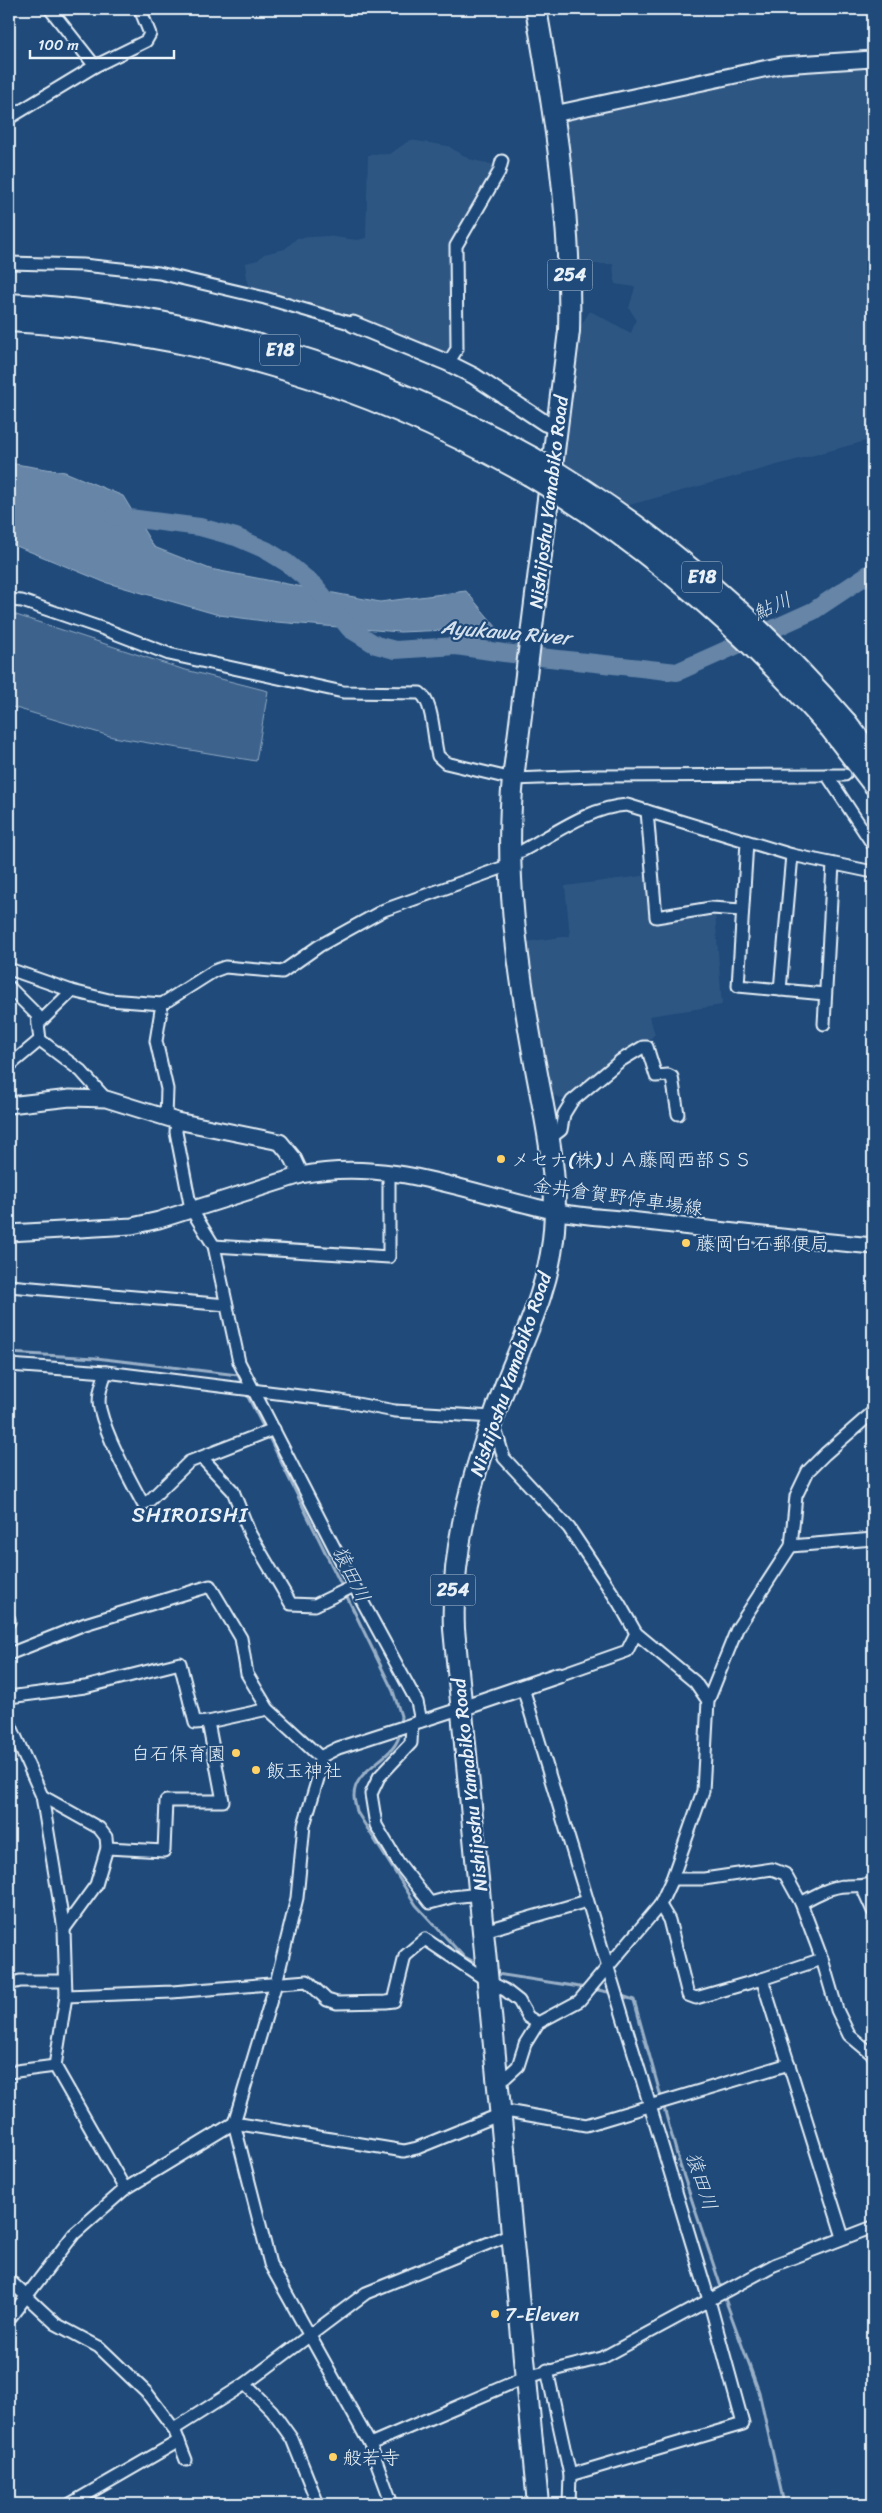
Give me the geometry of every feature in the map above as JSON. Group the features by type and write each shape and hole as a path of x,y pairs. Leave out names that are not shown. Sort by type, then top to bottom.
{"highway":[{"name":"Nishijoshu Yamabiko Road","path":"536,9 554,114 568,230 570,280 569,331 509,816 510,859 519,973 555,1189 554,1237 546,1279 537,1308 492,1422 471,1488 460,1536 453,1590 462,1708 538,2504"},
{"name":"E18","path":"9,304 120,315 202,330 273,348 372,381 455,416 531,466 678,578 873,757"},
{"name":"E18","path":"9,320 106,330 168,340 266,363 350,390 531,466"},
{"name":"E18","path":"838,726 873,784"}],"street":[{"path":"50,9 96,66"},
{"path":"9,118 149,37 140,9"},
{"path":"554,114 782,65 872,59"},
{"path":"448,363 457,349 456,246 499,172 502,160"},
{"path":"9,263 83,266 159,273 265,298 353,324 448,363 474,376 541,420 556,427"},
{"path":"9,600 22,601 169,654 343,692 420,693 426,697 429,707 438,756 446,763 513,779 594,776 845,775"},
{"path":"827,775 873,845"},
{"path":"9,969 72,991 109,1000 162,1004 214,971 225,967 282,972 319,946 384,910 510,859 595,812 627,805 792,855 873,872"},
{"path":"647,811 656,917 711,908 742,910"},
{"path":"747,842 738,986 825,994"},
{"path":"780,990 792,855"},
{"path":"824,1024 832,864"},
{"path":"9,987 37,1016 40,1040 81,1072 106,1099"},
{"path":"38,1024 72,991"},
{"path":"162,1004 156,1041 167,1089 171,1119 176,1132 191,1209 214,1246 239,1362 271,1430 353,1587 417,1702 417,1723 411,1743 379,1777 371,1794 376,1825 398,1862 430,1903 452,1897 480,1894"},
{"path":"9,1066 40,1040"},
{"path":"548,1140 561,1130 564,1114 572,1101 620,1061 643,1047 647,1047 656,1076 668,1074 672,1077 678,1114"},
{"path":"9,1105 70,1098 106,1099 171,1119 280,1142 294,1158 301,1175"},
{"name":"金井倉賀野停車場線","path":"9,1233 132,1226 301,1175 338,1170 389,1172 422,1177 555,1211 758,1235 873,1246"},
{"path":"214,1246 389,1257 389,1172"},
{"path":"9,1286 228,1305"},
{"path":"9,1365 106,1372 359,1403 395,1411 492,1422 504,1458 569,1528 619,1603 636,1634 695,1682 708,1701"},
{"path":"106,1372 99,1394 100,1409 124,1470 143,1504 150,1500 189,1462 271,1430"},
{"path":"498,2079 506,2077 518,2066 525,2044 538,2023 579,2001 660,1905 672,1879 703,1791 708,1701 737,1629 791,1546 796,1496 808,1472 824,1454 873,1412"},
{"path":"203,1458 233,1491 250,1534 290,1604 315,1605 353,1587"},
{"path":"791,1546 873,1539"},
{"path":"9,1654 85,1624 210,1586 241,1638 247,1674 268,1709 320,1757"},
{"path":"320,1757 338,1748 523,1688 627,1651 636,1634"},
{"path":"9,1697 85,1687 180,1663 195,1722 208,1722 268,1709"},
{"path":"523,1688 709,2300 744,2424 570,2475"},
{"path":"9,1722 14,1738 42,1796 64,1928 66,1996 56,2066 125,2189"},
{"path":"107,1848 164,1851 166,1801 223,1801 208,1722"},
{"path":"320,1757 319,1775 304,1825 297,1898 276,1983 234,2123 270,2264 370,2444 392,2504"},
{"path":"42,1796 100,1828 106,1837 107,1848 96,1885 64,1928"},
{"path":"672,1879 704,1879 772,1869 785,1874 801,1903 822,1958 837,2010 849,2035 873,2055"},
{"path":"801,1903 819,1894 844,1886 868,1885 873,1911"},
{"path":"484,1931 587,1901"},
{"path":"660,1905 669,1920 688,1995 696,1998 762,1979 822,1958"},
{"path":"66,1996 172,1992 307,1981 327,2000 337,2003 394,2001 404,1956 425,1939 488,1982 505,1990 519,2001 528,2017 538,2023"},
{"path":"762,1979 843,2237"},
{"path":"9,1984 20,1981 65,1981"},
{"path":"9,2319 74,2234 125,2189 234,2123 404,2151 417,2148 501,2114 512,2112 586,2125 789,2064"},
{"path":"9,2072 56,2066"},
{"path":"370,2444 526,2377 547,2370 602,2358 774,2265 873,2227"},
{"path":"174,2429 245,2384 311,2337 366,2293 511,2234"},
{"path":"9,2280 56,2324 99,2347 147,2393 174,2429 186,2460"},
{"path":"547,2370 570,2475 569,2504"},
{"path":"245,2384 272,2411 292,2439 318,2504"},
{"path":"70,2504 179,2441"}],"shaded area":[{"path":"870,65 873,67 873,439 622,507 562,468 578,330 590,311 631,333 636,319 629,308 635,287 615,284 613,264 586,264 583,291 577,296 562,123 565,117 789,69"},
{"path":"410,140 448,146 469,159 495,165 495,170 452,242 450,350 445,353 363,318 248,286 245,263 258,260 264,254 285,249 297,238 326,236 357,240 366,238 368,155 390,154"},
{"path":"9,463 65,472 123,496 154,547 210,569 380,602 466,591 497,628 400,632 264,621 219,615 104,582 9,543"},
{"path":"10,613 182,669 268,691 256,761 113,737 9,706"},
{"path":"649,875 653,921 715,912 722,1005 649,1016 655,1034 646,1043 617,1057 565,1100 551,1094 525,942 570,936 565,886"}],"waterway":[{"name":"Ayukawa River","path":"114,516 200,527 236,537 266,550 287,563 315,586 350,629 376,645 395,650 456,646 677,672 813,611 873,571"},
{"name":"猿田川","path":"9,1353 96,1358 238,1375 243,1385"},
{"name":"猿田川","path":"246,1393 265,1430"},
{"name":"猿田川","path":"268,1435 393,1691 401,1716 400,1726"},
{"name":"猿田川","path":"400,1732 392,1749 368,1770 356,1786 354,1796 357,1812 416,1905 463,1956 478,1964"},
{"name":"猿田川","path":"497,1974 586,1988"},
{"name":"猿田川","path":"593,1989 613,1993"},
{"name":"猿田川","path":"619,1995 634,2000 680,2165 722,2290"},
{"name":"猿田川","path":"724,2296 759,2392 784,2504"}],"place":[{"name":"メセナ(株)ＪＡ藤岡西部ＳＳ","path":"501,1159"},
{"name":"藤岡白石郵便局","path":"686,1243"},
{"name":"白石保育園","path":"236,1753"},
{"name":"飯玉神社","path":"256,1770"},
{"name":"7-Eleven","path":"495,2314"},
{"name":"般若寺","path":"333,2457"}],"district":[{"name":"SHIROISHI","path":"190,1515"}],"water label":[{"name":"鮎川","path":"772,606"}]}
